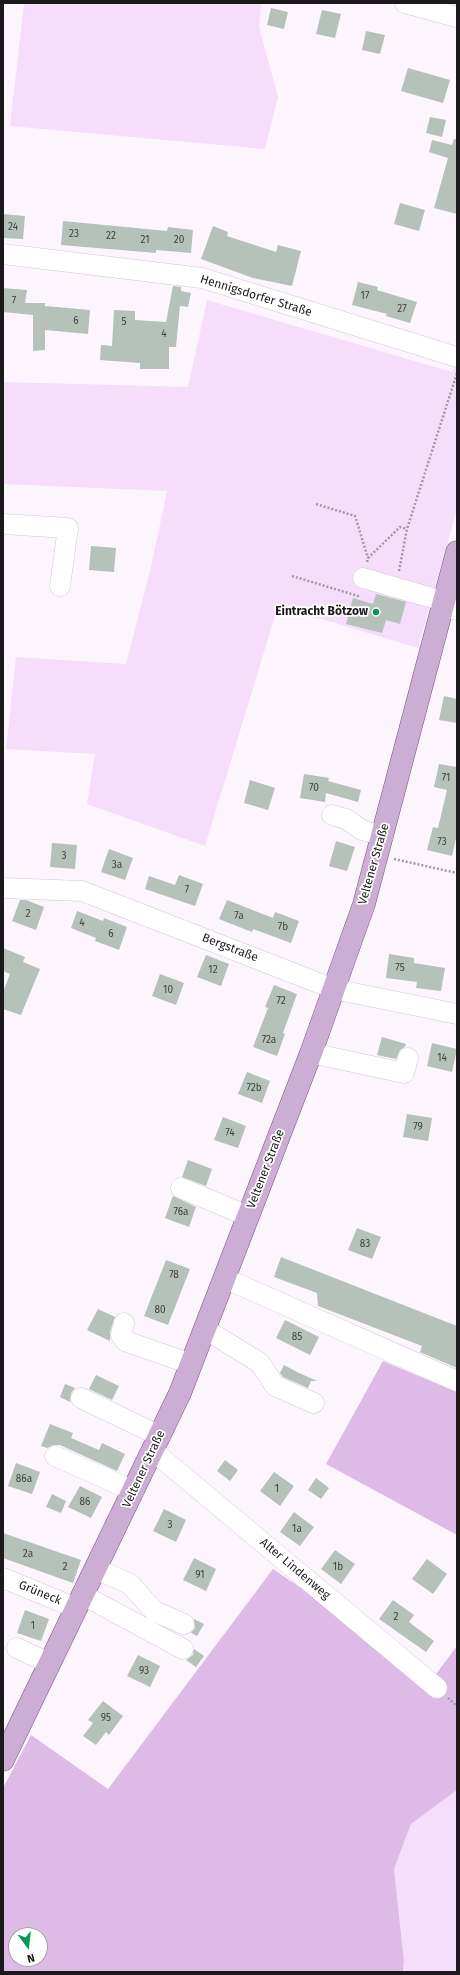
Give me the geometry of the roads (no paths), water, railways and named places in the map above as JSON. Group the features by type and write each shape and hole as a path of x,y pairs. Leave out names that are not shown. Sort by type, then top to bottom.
{"main road":[{"name":"Veltener Straße","path":"3,1760 180,1393 311,1053 364,904 447,606 457,552"}],"street":[{"path":"405,3 457,17"},
{"name":"Hennigsdorfer Straße","path":"3,254 202,278 457,357"},
{"path":"3,524 68,528 60,586"},
{"path":"363,578 396,587 447,606"},
{"path":"332,815 346,819 362,830 380,846"},
{"name":"Bergstraße","path":"3,888 82,891 334,989 457,1014"},
{"path":"311,1053 404,1073 408,1058"},
{"path":"181,1188 248,1216"},
{"path":"224,1278 457,1381"},
{"path":"124,1323 121,1335 125,1340 191,1364"},
{"path":"204,1329 260,1363 275,1386 314,1403"},
{"name":"Alter Lindenweg","path":"81,1398 156,1443 437,1688"},
{"path":"55,1456 134,1491"},
{"path":"96,1569 130,1584 154,1611 184,1624"},
{"name":"Grüneck","path":"3,1578 80,1601 183,1649"},
{"path":"17,1648 49,1663"}],"place":[{"name":"Eintracht Bötzow","path":"376,612"}]}
